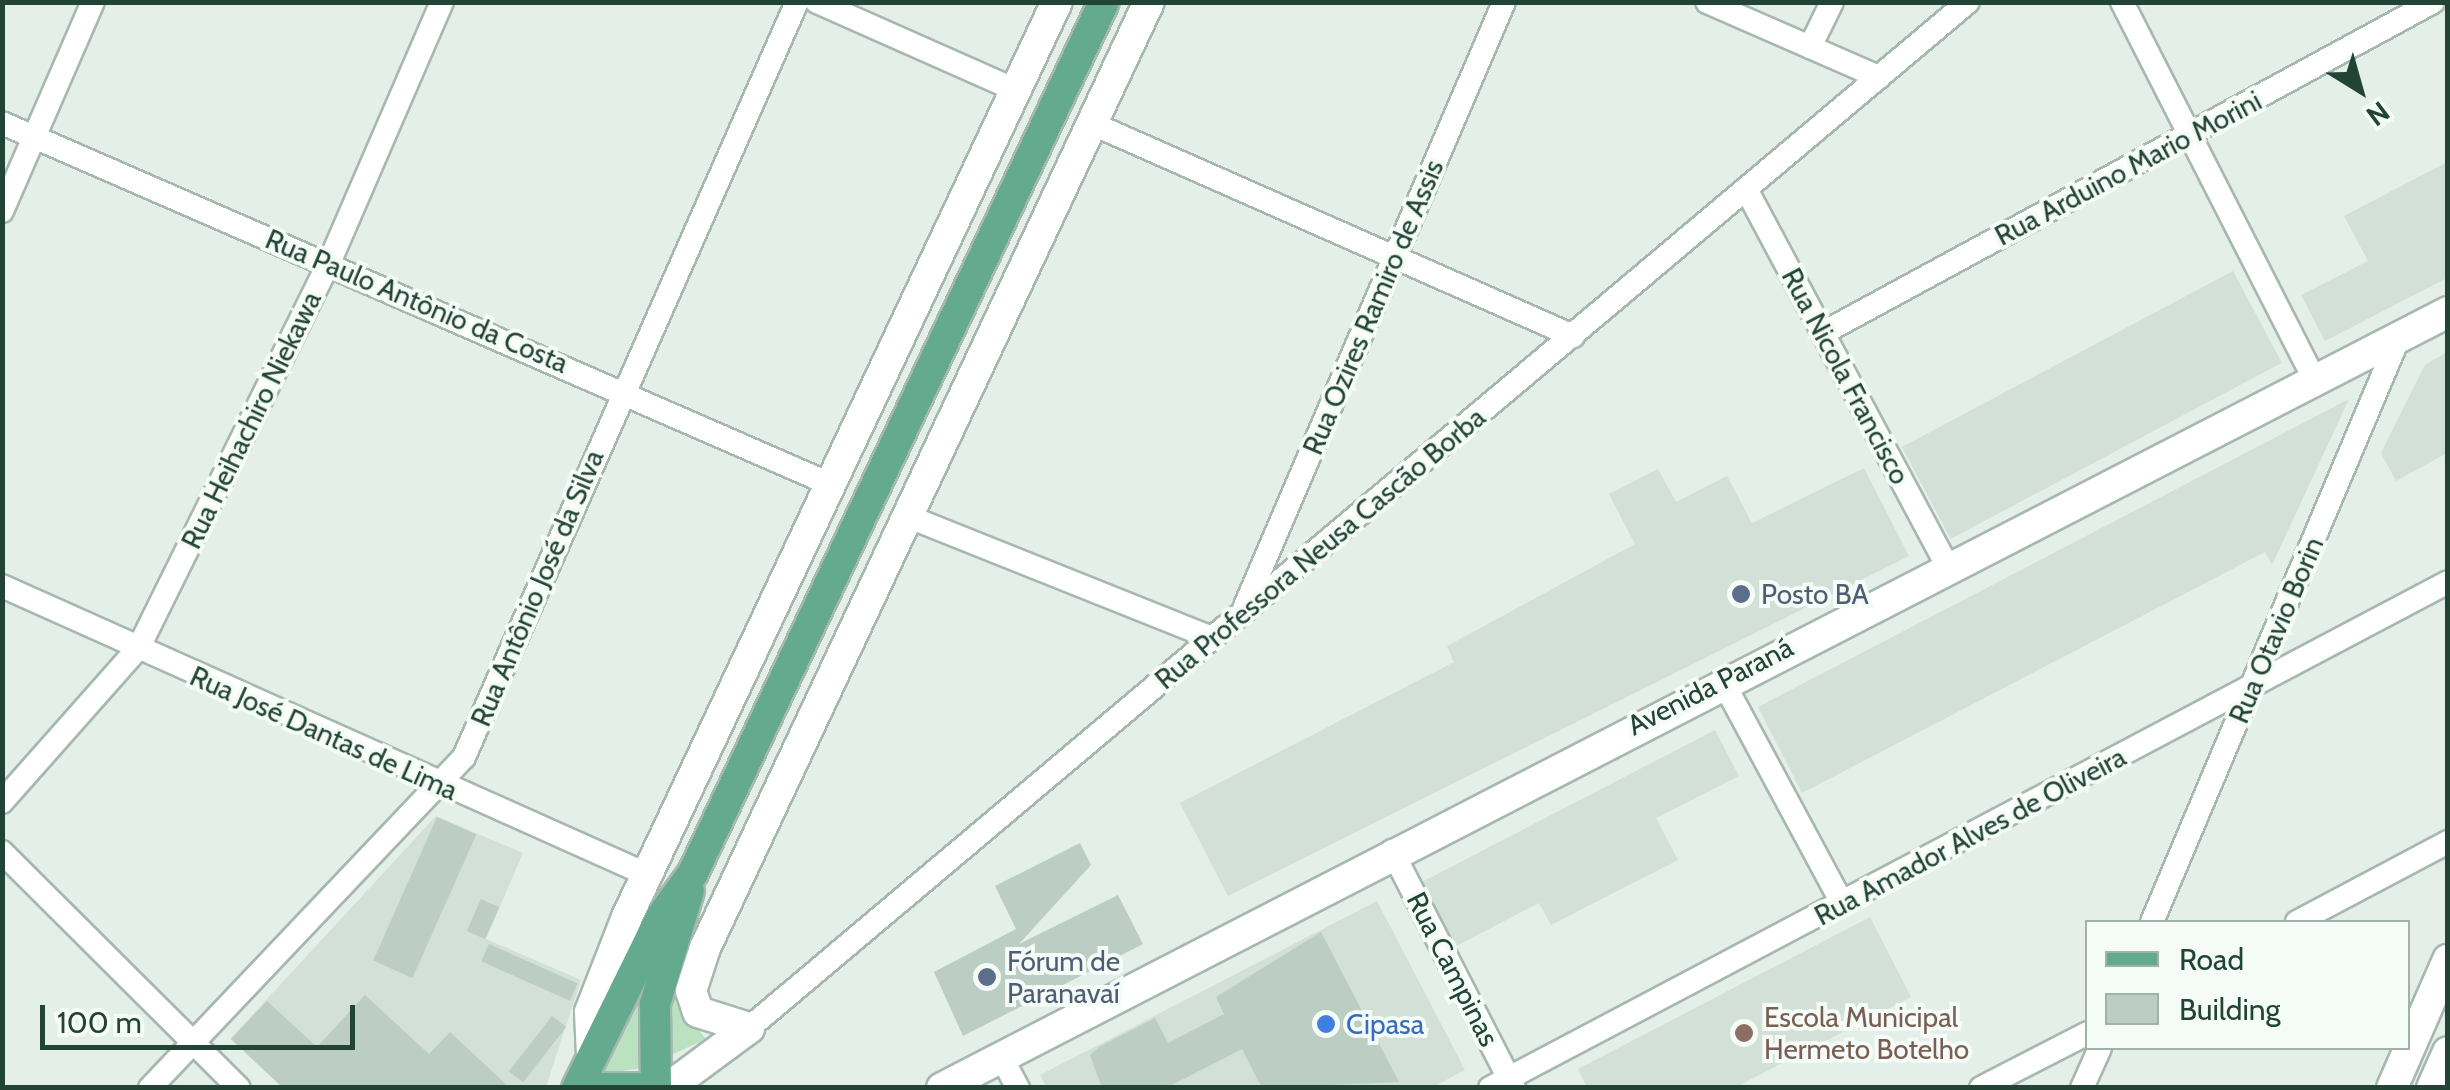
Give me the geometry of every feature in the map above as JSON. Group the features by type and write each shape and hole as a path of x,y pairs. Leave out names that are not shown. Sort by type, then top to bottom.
{"main road":[{"path":"602,1088 655,1088 655,1004 693,874 1104,2"},
{"path":"577,1088 661,917 693,874"}],"street":[{"path":"2,212 93,2"},
{"name":"Rua Heihachiro Niekawa","path":"2,802 139,647 328,263 442,2"},
{"name":"Rua Antônio José da Silva","path":"150,1088 431,782 464,757 797,2"},
{"path":"817,2 1016,90"},
{"path":"592,1055 590,1012 648,875 1057,2"},
{"path":"749,1028 715,1024 698,1012 695,975 1149,2"},
{"name":"Rua Ozires Ramiro de Assis","path":"1242,612 1504,2"},
{"path":"1707,2 1879,77"},
{"path":"1810,47 1832,2"},
{"name":"Rua Professora Neusa Cascão Borba","path":"668,1088 749,1028 1968,2"},
{"path":"2122,2 2315,380"},
{"name":"Rua Arduino Mario Morini","path":"1823,333 2433,2"},
{"name":"Rua Paulo Antônio da Costa","path":"2,123 624,388 830,484"},
{"path":"1093,124 1573,336"},
{"name":"Rua Nicola Francisco","path":"1746,189 1946,564"},
{"name":"Avenida Paraná","path":"942,1088 978,1073 1392,851 1946,564 2448,312"},
{"name":"Rua Otavio Borin","path":"2153,920 2399,337"},
{"path":"907,516 1212,638"},
{"name":"Rua Amador Alves de Oliveira","path":"1504,1084 2448,582"},
{"name":"Rua José Dantas de Lima","path":"2,586 431,782 648,875"},
{"path":"1722,680 1842,903"},
{"path":"2301,920 2448,842"},
{"name":"Rua Campinas","path":"1392,851 1504,1084"},
{"path":"2,852 239,1088"},
{"path":"2410,1045 2448,960"},
{"path":"1982,1088 2085,1036"},
{"path":"2414,1036 2448,1051 2432,1088"},
{"path":"2082,1088 2099,1050"},
{"path":"2392,1088 2408,1050"},
{"path":"978,1073 1018,1088"}],"shaded area":[{"path":"2447,162 2447,278 2325,341 2301,295 2368,261 2344,216"},
{"path":"2233,271 2282,363 1951,539 1902,447"},
{"path":"2447,352 2447,453 2396,481 2381,453 2425,365"},
{"path":"2349,399 2272,565 2265,552 1802,793 1758,707"},
{"path":"1864,468 1909,556 1228,896 1180,803 1454,662 1447,646 1635,544 1609,494 1658,469 1676,502 1727,476 1752,523"},
{"path":"1715,730 1739,776 1656,818 1678,860 1551,925 1539,903 1456,946 1422,882"},
{"path":"436,816 523,853 486,939 581,980 546,1087 283,1087 230,1039"},
{"path":"1377,901 1465,1070 1431,1088 1047,1088 1040,1075"},
{"name":"Escola Municipal Hermeto Botelho","path":"1870,917 1911,997 1736,1087 1587,1087 1578,1069"}],"green space":[{"path":"723,867 731,870 694,1024 706,1039 669,1056 662,1027"},
{"path":"667,924 644,1068 599,1074"}],"building":[{"path":"437,817 476,834 412,978 373,960"},
{"path":"1080,843 1091,865 1019,944 1118,895 1143,944 963,1036 934,972 1016,929 995,886"},
{"path":"481,899 499,907 485,939 467,931"},
{"path":"1321,932 1399,1082 1262,1088 1242,1049 1166,1088 1102,1088 1090,1055 1099,1047 1155,1018 1168,1043 1224,1014 1216,997"},
{"path":"489,944 578,983 570,1001 481,961"},
{"path":"365,995 429,1054 450,1032 510,1088 283,1088 231,1039 267,1001 317,1047"},
{"path":"552,1016 566,1027 523,1082 509,1071"}],"place":[{"name":"Posto BA","path":"1741,594"},
{"name":"Fórum de Paranavaí","path":"987,977"},
{"name":"Cipasa","path":"1326,1024"},
{"name":"Escola Municipal Hermeto Botelho","path":"1744,1033"}]}
